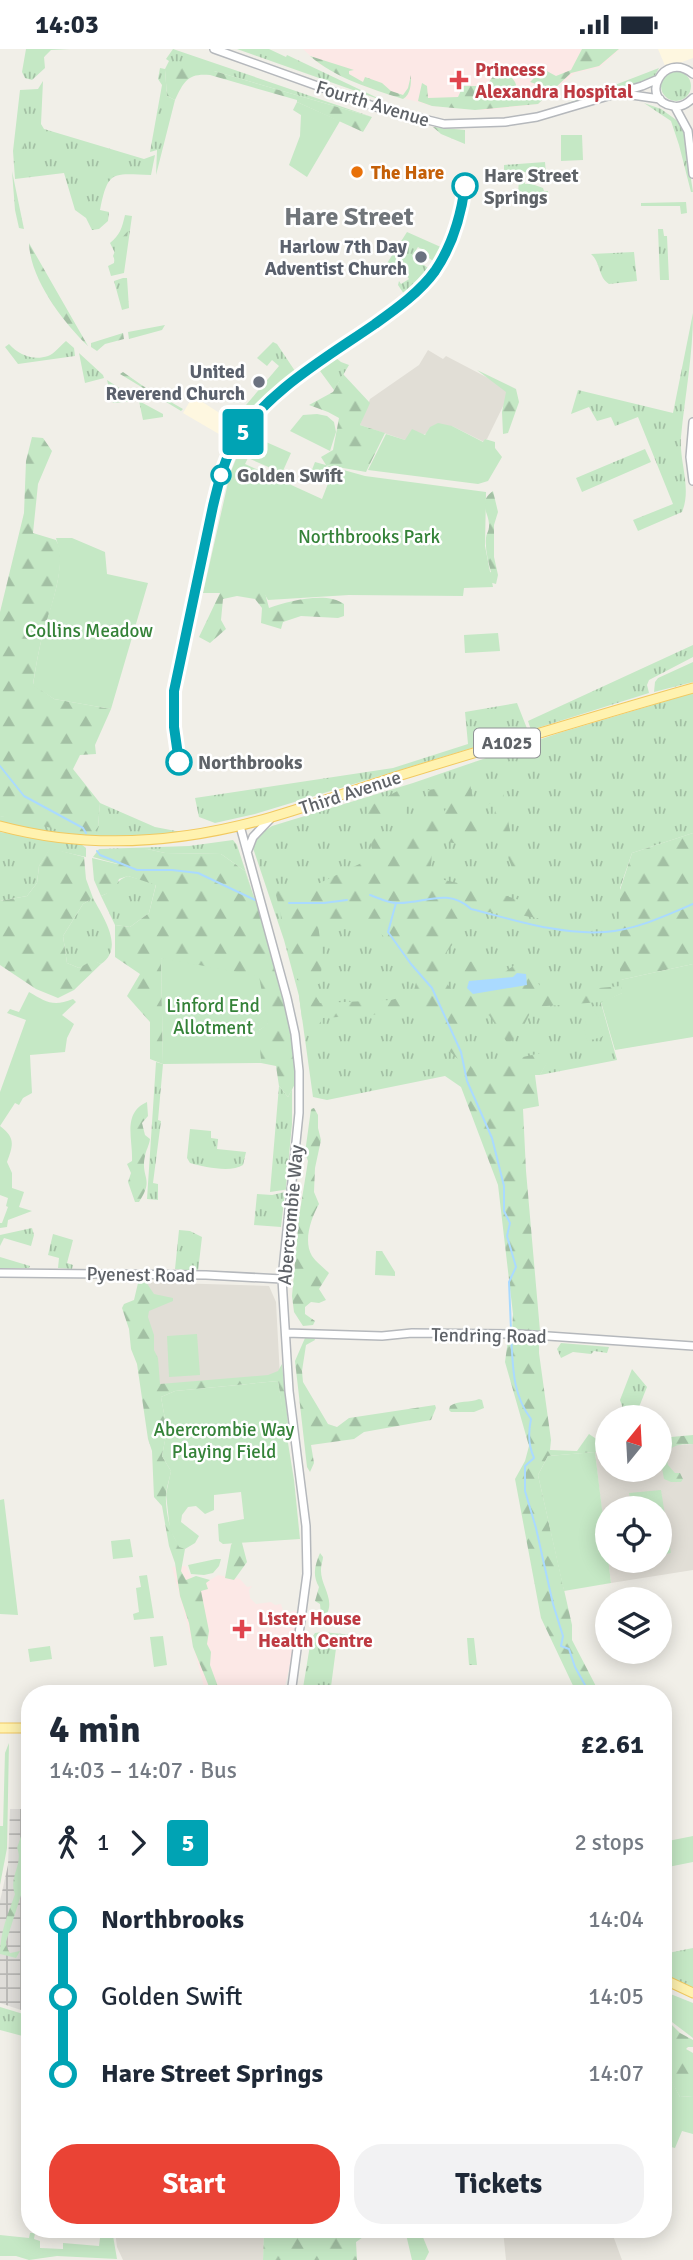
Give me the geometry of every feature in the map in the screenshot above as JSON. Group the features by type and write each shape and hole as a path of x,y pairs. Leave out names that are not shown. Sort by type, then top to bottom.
{"main road":[{"name":"Third Avenue","path":"0,826 47,837 142,841 240,826 693,688"},
{"path":"0,1728 21,1728"},
{"path":"672,1983 693,1993"}],"street":[{"name":"Fourth Avenue","path":"214,49 379,109 444,124 526,119 618,94 656,80 671,66 681,65"},
{"path":"681,65 693,61"},
{"path":"681,65 693,74"},
{"path":"656,80 656,93 660,99"},
{"name":"Fourth Avenue","path":"618,94 660,99 676,107"},
{"path":"693,98 676,107 688,131 693,174"},
{"path":"693,422 690,457 693,481"},
{"path":"248,850 253,837 271,818"},
{"name":"Abercrombie Way","path":"240,826 287,998 299,1071 299,1113 282,1279 289,1391 306,1526 307,1562 307,1589 292,1685"},
{"name":"Pyenest Road","path":"0,1273 181,1274 282,1279"},
{"name":"Tendring Road","path":"286,1333 382,1336 412,1333 519,1334 693,1346"}],"shaded area":[{"name":"Princess Alexandra Hospital","path":"303,49 620,49 600,67 575,73 538,104 486,110 432,106 368,88 319,64"},
{"path":"658,49 693,49 693,58 666,68"},
{"path":"428,350 443,359 446,356 511,390 484,442 452,426 405,440 360,425 370,399 419,365"},
{"path":"193,396 243,428 235,440 224,437 183,413"},
{"path":"139,1282 269,1286 276,1302 280,1377 157,1391 137,1308"},
{"path":"693,1444 693,1570 611,1583 610,1573 672,1573 672,1496 600,1496 599,1482 672,1482 672,1445"},
{"name":"Lister House Health Centre","path":"186,1566 192,1578 210,1580 218,1575 240,1579 247,1587 252,1586 249,1590 250,1598 256,1604 281,1604 284,1614 298,1610 295,1644 285,1685 204,1685 172,1567"},
{"path":"10,1809 21,1809 21,2010 0,2003 0,1901 8,1865"},
{"path":"116,2238 264,2238 263,2260 123,2260"},
{"path":"504,2238 614,2238 622,2260 506,2260"}],"green space":[{"path":"26,49 70,49 51,50 44,57 45,68 32,80 25,78 22,72"},
{"path":"173,49 372,117 214,71 165,70 167,96 175,100 156,175 157,150 150,152 162,85 158,79 160,68 165,69 169,61 166,59"},
{"path":"237,49 269,49 286,57 287,55 384,101"},
{"path":"582,49 619,49 599,66 571,73 538,104 475,110 432,106 418,101 422,83 427,86 428,98 458,97 463,86 486,86 502,64 515,82 520,96 543,99 545,87 530,82 543,69 556,76 571,70"},
{"path":"310,56 354,70 349,71 349,74 363,82 365,77 403,95 411,75 409,92 403,99 367,87 342,77"},
{"path":"175,65 214,71 372,117 363,132 297,100 210,75 192,77 181,88 175,100 167,96 165,70"},
{"path":"659,68 653,79 568,103"},
{"path":"676,71 687,75 691,86 687,97 676,101 665,97 661,86 665,75"},
{"path":"43,81 41,124 44,129 144,159 155,155 151,175 120,175 110,181 100,210 109,212 108,221 99,229 92,230 86,218 75,210 64,173 15,179 13,151 20,90 38,89"},
{"path":"297,102 340,121 307,177 289,165 300,136 301,115 293,110"},
{"path":"644,103 661,109 682,124 686,132 693,192 671,121"},
{"path":"433,127 465,130 465,144 441,134"},
{"path":"22,130 24,157 19,172 15,172 15,140"},
{"path":"561,135 582,135 583,160 561,161"},
{"path":"545,162 546,174 504,170 504,165"},
{"path":"12,171 24,229 19,228 15,210"},
{"path":"519,180 543,188 548,191 548,195 518,193"},
{"path":"686,202 687,213 681,214 680,206 641,206 641,203"},
{"path":"125,215 132,216 124,273 111,276 108,266 114,263 115,253 110,243 120,231"},
{"path":"658,229 663,229 664,236 667,236 669,280 660,280"},
{"path":"128,231 124,258 117,265 113,256 119,241"},
{"path":"407,232 443,248 433,261 429,254 418,247 412,256 428,268 408,295 404,294 398,285 399,281 401,284 409,279 400,266 386,275 382,271"},
{"path":"29,243 88,346 68,325 50,299 35,271"},
{"path":"634,252 637,281 609,284 591,254"},
{"path":"127,278 129,308 122,310 114,281"},
{"path":"693,313 681,437 686,484 685,503 682,512 638,531 633,520 673,504 638,417 615,426 611,417 597,421 589,407 571,414 578,390 673,413"},
{"path":"165,325 162,330 129,339 128,332"},
{"path":"123,333 124,339 105,344 97,351 91,347 91,343"},
{"path":"66,341 74,348 75,356 18,364 5,347 9,344 27,356 37,358 48,356"},
{"path":"273,342 295,371 253,410 241,426 239,425 246,405 279,366 272,360 267,366 257,358"},
{"path":"79,353 103,375 104,378 85,383"},
{"path":"336,358 349,365 334,390 320,371"},
{"path":"477,370 516,389 519,402 508,433 503,434 502,412 506,392"},
{"path":"123,372 183,409 181,411 120,374"},
{"path":"343,374 370,403 360,425 385,433 366,472 326,465 321,457 333,450 339,418 309,405 333,392"},
{"path":"107,380 135,398 135,401 113,403"},
{"path":"139,401 163,414 163,417 143,420"},
{"path":"303,415 327,416 334,422 336,432 330,451 290,431"},
{"path":"438,423 452,426 483,442 485,439 495,442 495,448 502,457 488,481 478,484 368,470 386,434 405,440 412,429 425,435 430,427"},
{"name":"Northbrooks Park","path":"252,433 258,435 257,438 291,453 282,473 248,458 245,464 322,499 329,481 319,477 315,483 308,480 315,462 365,476 486,492 485,546 493,587 464,588 463,596 349,595 268,600 264,593 203,593 230,474 240,449"},
{"path":"32,437 43,438 52,451 38,484 33,533 56,540 60,550 55,592 33,684 54,699 111,709 95,745 96,754 80,755 73,769 100,803 98,827 90,837 0,816 0,612 24,513 26,461"},
{"path":"645,449 651,462 582,492 576,478"},
{"path":"493,491 498,512 494,525 494,557 498,575 496,584 489,582 484,575 491,572 486,546 489,522 485,500"},
{"name":"Collins Meadow","path":"56,538 72,538 105,552 107,574 148,583 111,709 54,699 33,685 58,578 60,565"},
{"path":"220,593 265,593 269,608 297,600 328,598 344,604 344,616 301,616 283,622 281,629 261,623 262,608 255,599 237,596 223,599 221,620 226,629 210,643 199,637"},
{"path":"498,633 500,651 465,653 464,635"},
{"path":"693,645 693,657 649,680 649,693 531,730 528,721"},
{"path":"693,662 693,682 654,692 658,678"},
{"path":"693,693 693,833 632,853 620,888 622,993 601,1003 617,1060 540,1075 547,1062 461,1087 445,1076 327,1100 313,1097 299,996 284,940 252,845 257,836 272,826 413,783 559,733"},
{"path":"517,703 528,731 255,814 215,823 199,817 195,798 393,768 468,744 465,712"},
{"path":"470,784 473,798 503,791 513,849 537,850 539,860 513,870 497,828 494,801 479,810 480,837 467,845 433,840 431,865 427,876 484,889 552,910 554,921 496,911 470,915 461,933 441,960 444,980 460,1000 463,963 479,960 488,993 504,994 505,972 516,964 534,976 544,993 621,986 622,993 601,1002 533,1007 520,1033 508,1044 489,1015 472,1024 466,1036 466,1050 472,1068 555,1050 540,1075 535,1075 539,1106 523,1109 540,1331 512,1331 513,1314 498,1185 461,1087 460,1061 443,1045 437,1022 428,1011 323,1018 316,1029 302,1019 299,996 311,989 320,1003 391,1000 413,994 417,979 402,951 362,919 343,926 318,925 323,960 319,984 297,980 275,891 303,891 374,857 368,833 368,807 401,789 410,794 405,814 380,826 385,845 420,822 442,815 451,801 431,806 428,790"},
{"path":"100,803 155,827 181,832 90,836 0,822 0,816 98,827"},
{"path":"0,832 81,844 86,848 86,857 50,849 39,866 37,883 27,896 0,901"},
{"path":"693,833 693,964 620,980 620,890 632,853"},
{"path":"233,840 237,845 255,900 245,871 221,854 165,853 147,849 118,864 93,857 99,849 189,846"},
{"path":"50,848 84,857 86,879 93,898 83,904 63,936 67,963 79,968 93,960 101,964 74,990 58,998 36,989 0,965 0,901 27,896 37,883 39,866"},
{"path":"147,849 165,853 221,854 245,871 261,917 292,1031 296,1082 288,1097 279,1086 276,1066 261,1063 259,1030 268,1024 161,958 163,1064 150,1059 150,1022 127,996 140,974 115,957 115,925 130,927 149,913 156,885 128,876 119,879 115,890 101,896 94,880 92,858 117,864 124,854"},
{"path":"128,876 156,884 149,913 130,927 115,925 101,896"},
{"path":"93,898 110,932 111,950 101,964 93,961 79,968 67,963 63,936 83,904"},
{"name":"Linford End Allotment","path":"161,958 259,976 268,1025 259,1030 261,1063 163,1064"},
{"path":"693,964 693,1037 615,1050 601,1002 622,993 620,980"},
{"path":"29,992 50,1002 60,1003 73,999 76,1002 62,1015 74,1024 67,1038 65,1052 30,1055 32,1093 23,1098 19,1105 15,1103 0,1126 0,1092 26,1020 7,1013 10,1009 19,1012"},
{"path":"594,1011 600,1020 602,1037 587,1041 584,1013"},
{"path":"156,1062 163,1064 158,1120 161,1121 153,1183 158,1184 158,1200 147,1199"},
{"path":"279,1086 288,1097 292,1089 292,1124 286,1187 290,1189 270,1192"},
{"path":"147,1102 148,1116 142,1123 145,1135 150,1139 144,1163 147,1183 139,1202 135,1202 128,1182 131,1173 127,1164 132,1161 130,1127 134,1113"},
{"path":"314,1108 318,1115 321,1140 315,1168 314,1192 319,1204 311,1223 308,1244 312,1256 329,1273 319,1289 326,1300 311,1302 305,1307 305,1314 315,1321 313,1325 303,1326 294,1312 292,1296 299,1217 308,1161 305,1153 311,1109"},
{"path":"0,1126 9,1134 12,1142 7,1162 12,1173 12,1188 24,1192 19,1207 32,1211 8,1220 7,1227 0,1228 8,1207 8,1198 0,1195"},
{"path":"190,1129 211,1131 211,1138 218,1139 217,1149 246,1152 243,1165 225,1169 190,1163 187,1158"},
{"path":"285,1192 281,1227 254,1225 257,1194"},
{"path":"32,1228 34,1235 31,1246 4,1238 0,1246 0,1235"},
{"path":"179,1230 190,1231 202,1237 198,1271 175,1269"},
{"path":"53,1234 73,1240 67,1263 73,1265 72,1269 58,1268 59,1258 48,1255"},
{"path":"376,1251 382,1251 395,1276 375,1275"},
{"path":"0,1257 30,1266 0,1268"},
{"path":"146,1282 154,1294 173,1298 173,1301 149,1311 148,1317 154,1335 160,1384 268,1375 278,1371 282,1364 288,1424 285,1429 278,1381 175,1391 161,1397 167,1430 162,1456 171,1471 166,1507 172,1533 185,1549 181,1571 186,1580 196,1576 210,1580 206,1583 208,1589 201,1591 209,1631 207,1644 211,1652 210,1665 217,1685 208,1685 193,1647 162,1506 154,1497 152,1451 137,1364 122,1308 124,1304 134,1300 138,1283"},
{"path":"197,1334 200,1375 169,1377 167,1336"},
{"path":"314,1337 315,1340 306,1345 303,1382 328,1424 337,1427 349,1418 435,1405 431,1420 364,1432 354,1439 311,1445 314,1463 310,1472 307,1467 295,1361 305,1338"},
{"path":"522,1337 539,1342 550,1450 577,1451 589,1434 595,1438 595,1452 548,1456 538,1475 572,1625 572,1640 595,1685 573,1685 541,1618 515,1479 525,1461 529,1446 505,1362 508,1340"},
{"path":"561,1343 609,1347 607,1353 573,1352 561,1358 557,1349"},
{"path":"632,1369 647,1387 640,1405 622,1405 620,1400"},
{"name":"Abercrombie Way Playing Field","path":"278,1381 294,1480 300,1539 223,1544 219,1541 218,1524 244,1519 241,1492 214,1495 214,1510 205,1514 196,1506 188,1507 181,1522 199,1536 195,1543 185,1549 179,1547 170,1530 166,1494 171,1471 162,1456 167,1430 161,1397 175,1391"},
{"path":"482,1400 484,1408 474,1412 449,1410 453,1404"},
{"path":"693,1435 693,1444 672,1448 672,1437"},
{"path":"595,1452 595,1482 599,1482 600,1496 595,1496 595,1573 610,1573 611,1583 564,1591 538,1475 548,1456"},
{"path":"672,1470 680,1473 683,1479 681,1482 672,1482"},
{"path":"661,1490 662,1496 630,1496 629,1493"},
{"path":"4,1499 18,1615 0,1614 0,1500"},
{"path":"236,1537 241,1539 247,1562 234,1580 225,1578 231,1545"},
{"path":"130,1539 133,1557 113,1559 111,1541"},
{"path":"320,1553 323,1557 321,1575 329,1598 326,1615 321,1614 320,1604 315,1601 319,1587 315,1570"},
{"path":"221,1559 213,1573 191,1574 188,1565"},
{"path":"147,1575 154,1618 134,1620 133,1614 139,1612 136,1588 141,1587 139,1576"},
{"path":"315,1633 353,1635 352,1642 337,1641 331,1685 303,1685 311,1639"},
{"path":"163,1636 167,1665 154,1667 150,1637"},
{"path":"467,1638 474,1638 477,1665 469,1665"},
{"path":"50,1646 52,1659 30,1662 28,1649"},
{"path":"9,1743 7,1848 0,1885 0,1826 3,1826 5,1753"},
{"path":"21,1836 21,1895 6,1942 10,1953 20,1951 16,1958 0,1954 0,1946 15,1894 13,1882 19,1859 17,1848"},
{"path":"693,1836 693,1862 672,1866 672,1840"},
{"path":"693,1948 693,1989 672,1980 672,1952"},
{"path":"672,1995 693,2003 693,2038 672,2022"},
{"path":"0,2007 21,2013 21,2036 0,2030"},
{"path":"672,2025 693,2040 693,2047 686,2049 693,2053 693,2096 680,2097 672,2082"},
{"path":"672,2081 680,2097 693,2096 693,2134 682,2131 675,2148 672,2147"},
{"path":"0,2235 34,2238 40,2241 40,2248 63,2249 63,2243 99,2246 100,2238 113,2238 117,2259 57,2256 29,2260 16,2256 0,2256"},
{"path":"264,2238 362,2238 356,2242 357,2260 263,2260"},
{"path":"407,2238 423,2238 429,2252 425,2260 412,2260"}],"water":[{"path":"517,973 526,974 527,985 473,994 467,988 469,981 513,977"}],"waterway":[{"path":"0,766 24,796 83,828 86,833"},
{"path":"97,851 100,855 137,870 198,873 255,900"},
{"path":"370,895 397,903 435,898 453,899 471,909 521,922 588,932 605,932 650,922 693,904"},
{"path":"289,903 347,900"},
{"path":"396,903 388,932 432,988 461,1052 467,1081 492,1138 504,1186 504,1211 510,1223 507,1236 516,1267 509,1282 511,1330"},
{"path":"511,1335 517,1390 531,1419 529,1439 534,1458 525,1466 525,1491 563,1636 561,1646 569,1649 585,1685"}],"bus line":[{"name":"5","path":"179,762 174,727 174,691 213,506 225,462 237,439 278,394 300,375 393,311 434,272 452,239 463,205 465,186"}],"place":[{"name":"Princess Alexandra Hospital","path":"459,80"},
{"name":"The Hare","path":"357,172"},
{"name":"Hare Street Springs","path":"465,186"},
{"name":"Harlow 7th Day Adventist Church","path":"421,257"},
{"name":"United Reverend Church","path":"259,382"},
{"name":"Golden Swift","path":"221,475"},
{"name":"Northbrooks","path":"179,762"},
{"name":"Lister House Health Centre","path":"242,1629"}],"district":[{"name":"Hare Street","path":"349,216"}]}
